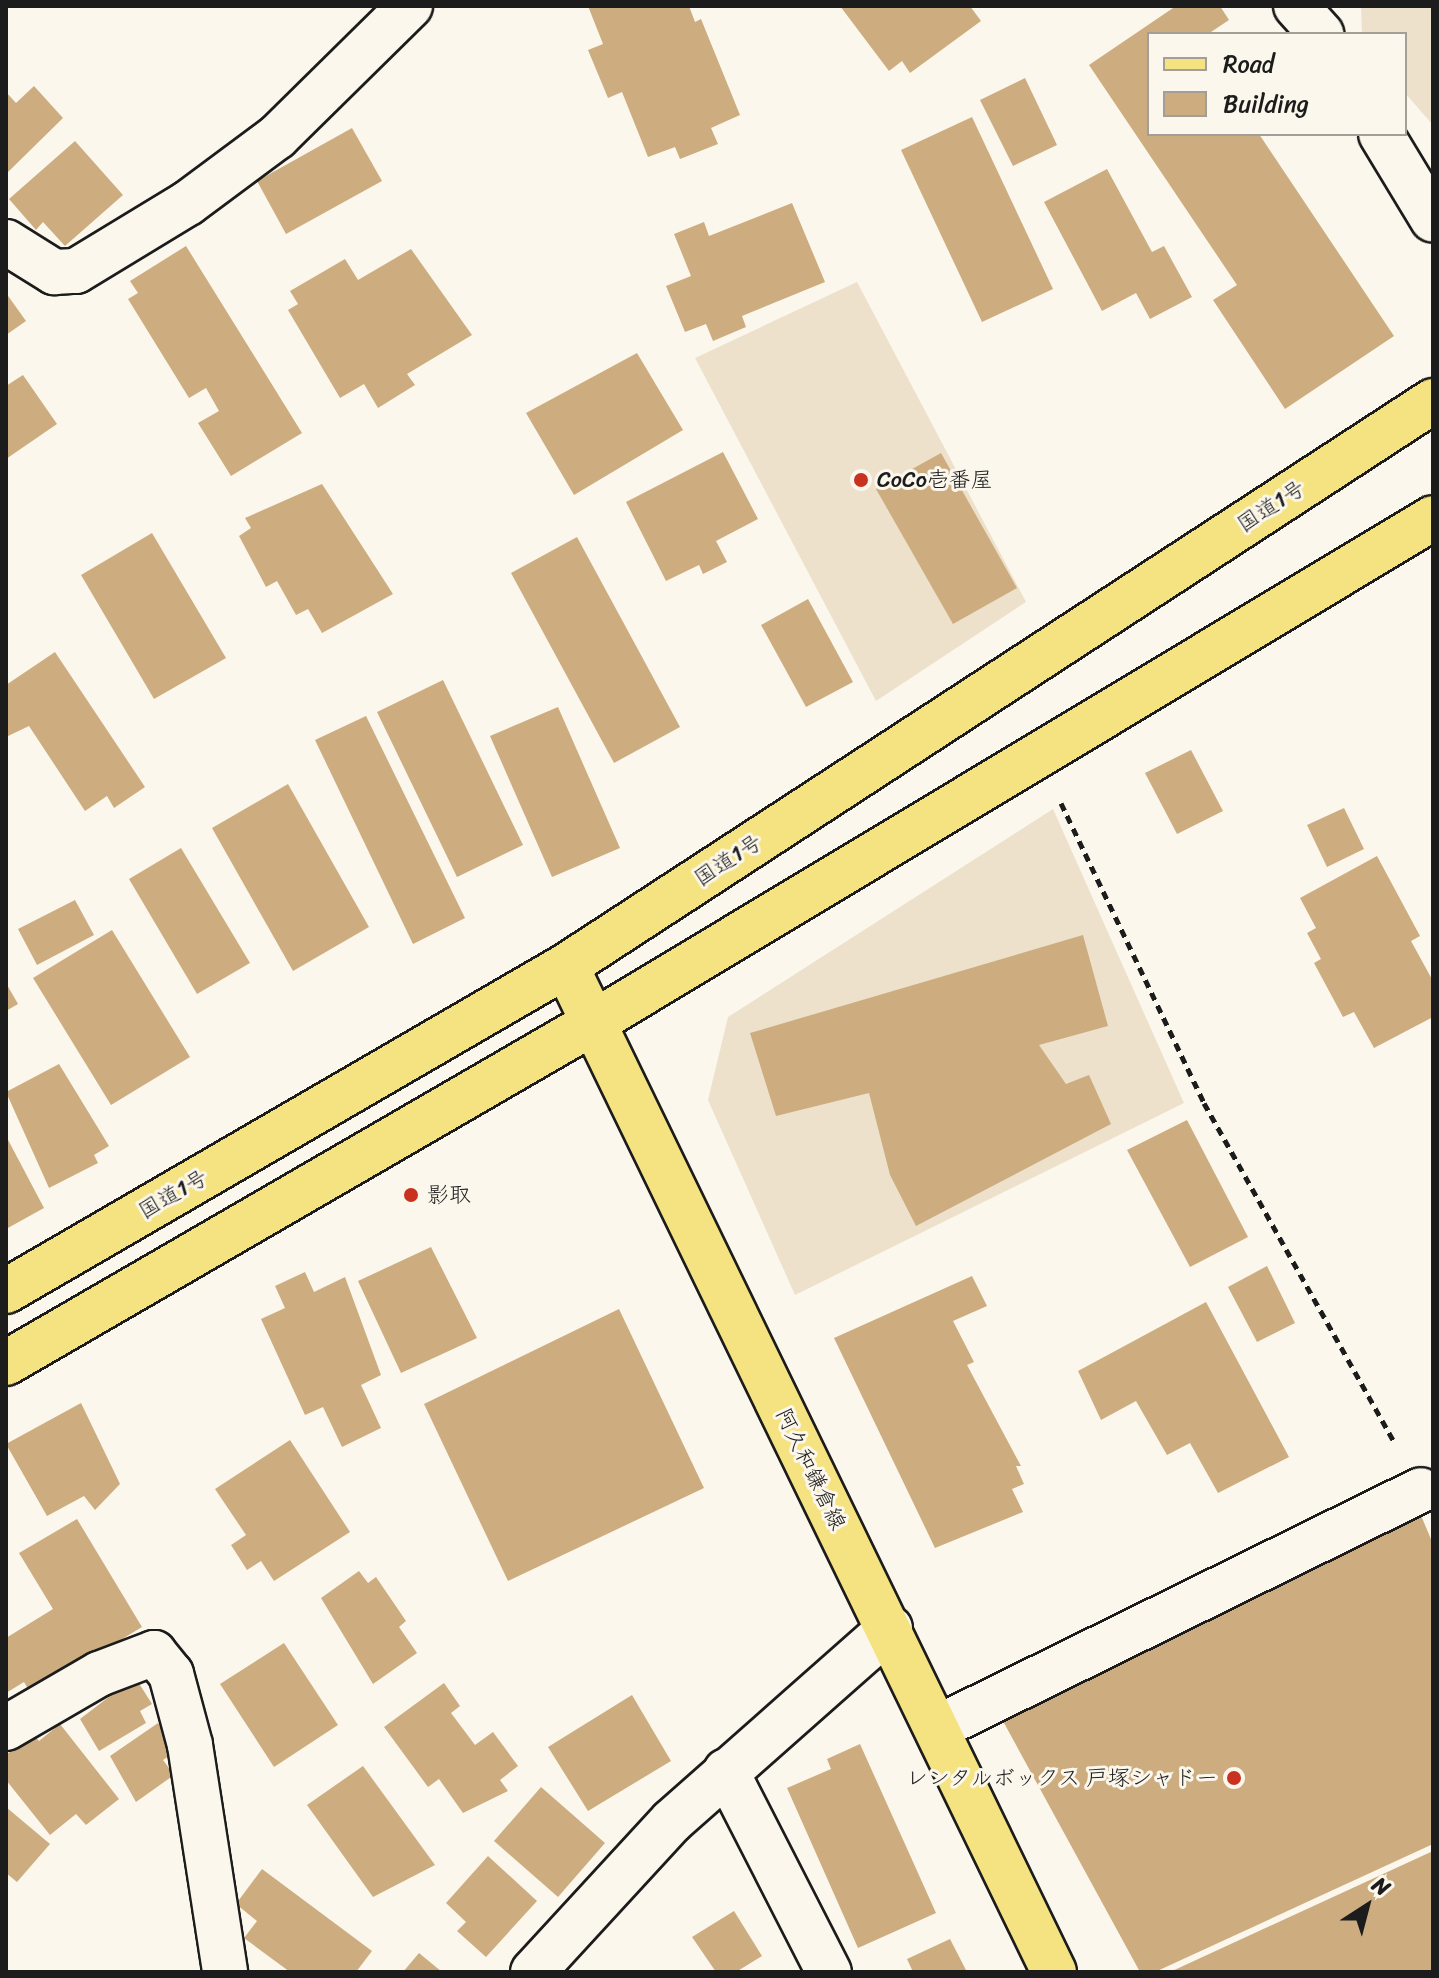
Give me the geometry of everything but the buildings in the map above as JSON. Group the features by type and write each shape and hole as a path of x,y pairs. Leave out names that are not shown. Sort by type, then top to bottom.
{"main road":[{"name":"国道1号","path":"6,1291 566,966 1433,401"},
{"path":"6,1363 591,1024 1433,518"},
{"name":"阿久和鎌倉線","path":"566,966 591,1024 890,1628 1054,1972"}],"street":[{"path":"6,242 54,272 76,271 188,203 277,137 410,6"},
{"path":"1382,136 1433,220"},
{"path":"937,1728 1421,1490"},
{"path":"533,1972 726,1771 890,1628"},
{"path":"6,1728 99,1674 154,1653 171,1674 190,1745 225,1972"},
{"path":"726,1771 829,1972"}],"path":[{"path":"1038,755 1204,1103 1421,1490"}],"shaded area":[{"path":"1361,6 1433,6 1433,125 1407,95 1407,32 1362,32"},
{"name":"CoCo壱番屋","path":"857,282 1026,602 876,701 695,358"},
{"path":"1053,809 1184,1103 795,1295 708,1100 728,1017"}],"place":[{"name":"CoCo壱番屋","path":"861,480"},
{"name":"影取","path":"411,1195"},
{"name":"レンタルボックス 戸塚シャドー","path":"1234,1778"}]}
